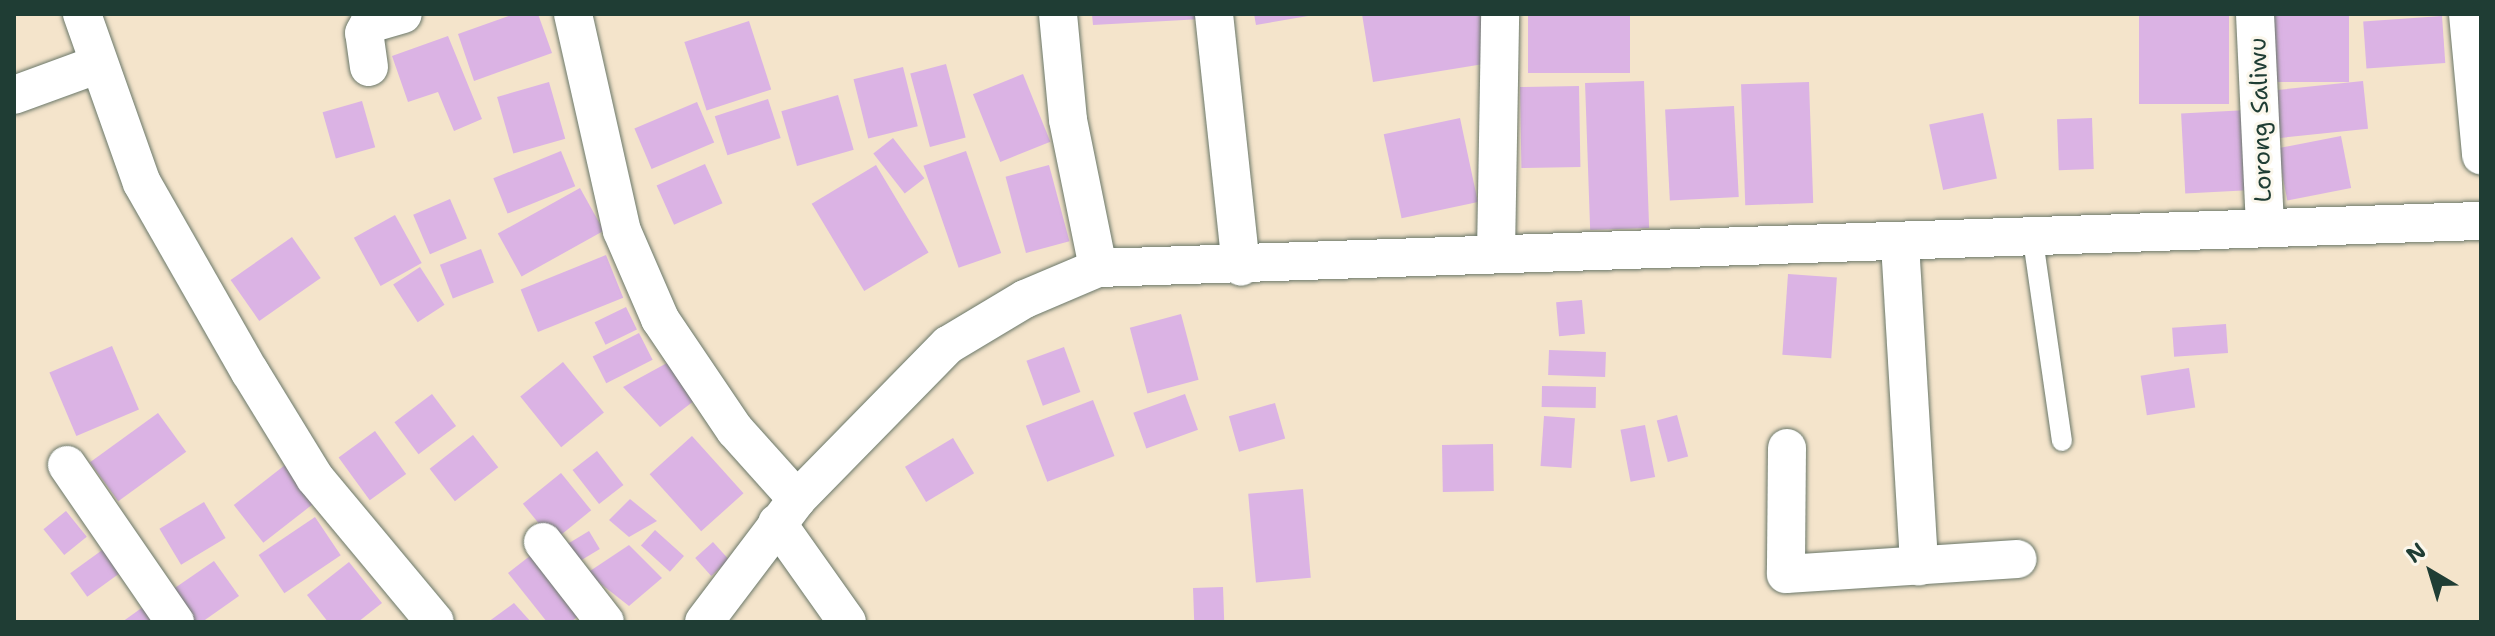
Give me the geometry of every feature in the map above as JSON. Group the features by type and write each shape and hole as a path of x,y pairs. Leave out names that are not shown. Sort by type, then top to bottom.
{"street":[{"path":"82,14 96,65 142,183 287,435 315,478 435,622"},
{"path":"369,67 364,33 369,24 403,14"},
{"path":"573,14 622,231 660,319 787,511 847,622"},
{"path":"1058,14 1068,120 1098,268"},
{"path":"1214,14 1241,267"},
{"path":"1496,253 1500,14"},
{"name":"Lorong Saliwu","path":"2255,14 2265,227"},
{"path":"2468,14 2481,155"},
{"path":"14,95 96,65"},
{"path":"704,622 787,511 948,345 1025,299 1098,268 1241,267 1496,253 2033,240 2265,227 2481,221"},
{"path":"1900,243 1919,566"},
{"path":"1787,448 1786,574 2018,559"},
{"path":"67,465 175,622"},
{"path":"543,542 605,622"}],"lane":[{"path":"2033,240 2062,441"}],"building":[{"path":"514,14 538,14 552,53 474,81 458,34"},
{"path":"1092,14 1201,14 1202,19 1093,25"},
{"path":"1254,14 1308,14 1308,16 1256,25"},
{"path":"1362,14 1488,14 1496,62 1373,82"},
{"path":"1528,14 1630,14 1630,73 1528,73"},
{"path":"2139,14 2229,14 2229,104 2139,104"},
{"path":"2273,14 2349,14 2349,82 2273,82"},
{"path":"2442,16 2445,63 2366,68 2363,22"},
{"path":"749,21 771,89 707,110 684,42"},
{"path":"448,36 482,119 454,131 438,92 408,102 392,56"},
{"path":"946,64 966,137 930,147 910,74"},
{"path":"903,67 918,126 868,139 854,79"},
{"path":"1023,74 1050,142 1000,162 973,94"},
{"path":"1644,81 1649,228 1590,230 1585,83"},
{"path":"2363,81 2368,129 2280,138 2274,90"},
{"path":"549,82 565,139 513,154 497,97"},
{"path":"1809,82 1813,203 1745,205 1741,84"},
{"path":"1579,86 1580,167 1521,168 1520,87"},
{"path":"838,95 854,150 797,166 781,111"},
{"path":"768,99 781,138 727,155 715,116"},
{"path":"362,101 375,147 336,158 323,112"},
{"path":"697,102 714,143 652,169 634,129"},
{"path":"1734,106 1739,197 1670,200 1665,110"},
{"path":"2248,110 2252,190 2185,193 2181,114"},
{"path":"1983,113 1997,179 1943,190 1929,124"},
{"path":"1460,118 1478,202 1402,218 1384,134"},
{"path":"2092,118 2094,169 2059,170 2057,119"},
{"path":"2341,136 2351,188 2287,200 2277,148"},
{"path":"893,138 924,178 905,194 873,153"},
{"path":"561,151 575,186 508,214 493,178"},
{"path":"966,151 1001,253 959,268 923,166"},
{"path":"705,164 722,203 674,225 657,186"},
{"path":"876,165 929,252 864,291 812,204"},
{"path":"1049,165 1069,241 1026,253 1006,177"},
{"path":"580,188 604,231 522,276 498,234"},
{"path":"450,199 467,239 430,254 413,215"},
{"path":"395,215 422,263 381,286 354,238"},
{"path":"292,237 321,278 259,321 231,280"},
{"path":"481,249 494,283 453,298 440,265"},
{"path":"606,255 623,298 538,332 521,289"},
{"path":"420,267 445,305 418,322 393,284"},
{"path":"1788,274 1837,277 1831,358 1782,355"},
{"path":"1582,300 1585,334 1559,336 1556,302"},
{"path":"626,307 637,329 606,345 595,322"},
{"path":"1181,314 1199,380 1147,393 1130,328"},
{"path":"2226,324 2228,353 2174,357 2172,328"},
{"path":"639,333 653,360 606,383 593,357"},
{"path":"112,346 139,410 76,436 49,373"},
{"path":"1064,347 1080,392 1043,406 1026,361"},
{"path":"1549,350 1606,352 1605,377 1548,375"},
{"path":"563,362 604,413 561,447 520,397"},
{"path":"667,363 699,397 660,427 623,387"},
{"path":"2189,368 2195,408 2147,415 2141,376"},
{"path":"1542,386 1596,387 1596,408 1542,407"},
{"path":"432,394 456,426 419,454 394,422"},
{"path":"1185,394 1198,430 1146,449 1133,413"},
{"path":"1093,400 1115,456 1047,482 1026,426"},
{"path":"1275,403 1285,439 1239,452 1229,416"},
{"path":"158,413 186,452 118,501 90,462"},
{"path":"1677,415 1688,457 1668,462 1657,420"},
{"path":"1544,416 1575,418 1571,468 1541,466"},
{"path":"1645,425 1655,477 1631,482 1620,430"},
{"path":"375,431 406,474 370,500 339,457"},
{"path":"473,435 498,467 455,501 430,469"},
{"path":"692,436 744,493 701,531 650,474"},
{"path":"953,438 974,473 926,502 905,467"},
{"path":"1493,444 1494,491 1443,492 1442,445"},
{"path":"597,451 623,485 599,504 573,470"},
{"path":"285,465 315,503 263,543 234,505"},
{"path":"561,473 591,510 553,541 523,504"},
{"path":"1303,489 1311,578 1256,582 1248,494"},
{"path":"630,499 657,521 629,537 609,520"},
{"path":"204,502 226,538 181,565 159,529"},
{"path":"66,511 87,537 64,555 43,529"},
{"path":"315,517 341,555 284,593 259,555"},
{"path":"655,530 684,556 670,572 641,546"},
{"path":"589,531 600,549 574,564 563,546"},
{"path":"713,542 729,560 711,576 695,558"},
{"path":"629,545 662,578 629,606 587,573"},
{"path":"105,548 122,571 87,597 70,573"},
{"path":"535,552 582,613 571,622 547,622 508,573"},
{"path":"214,561 239,596 202,622 189,622 169,592"},
{"path":"349,562 382,603 358,622 328,622 307,595"},
{"path":"1223,587 1224,622 1194,622 1193,588"},
{"path":"514,603 531,622 488,622"},
{"path":"143,607 153,622 122,622"}]}
